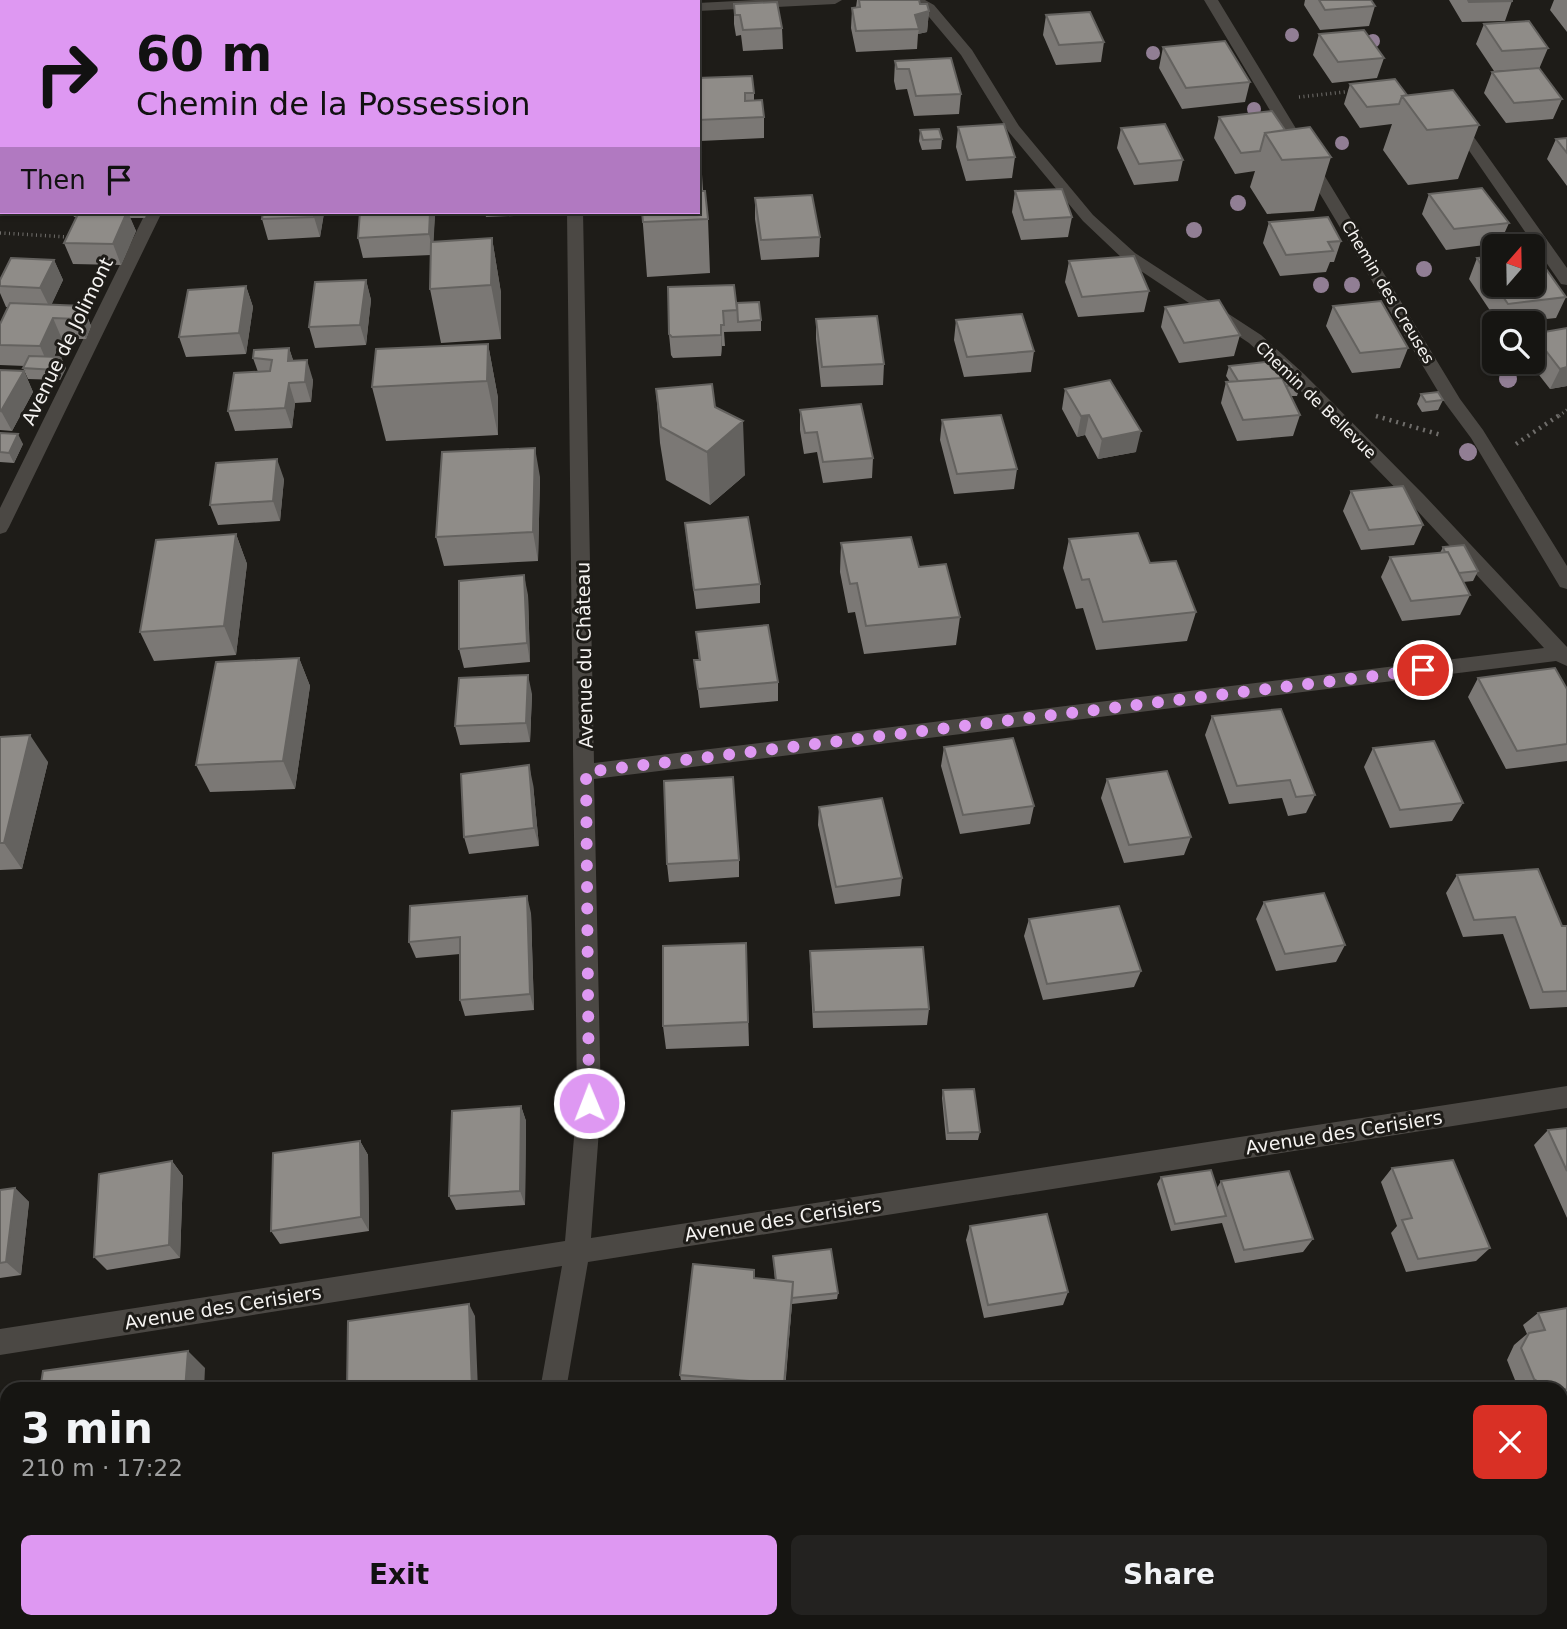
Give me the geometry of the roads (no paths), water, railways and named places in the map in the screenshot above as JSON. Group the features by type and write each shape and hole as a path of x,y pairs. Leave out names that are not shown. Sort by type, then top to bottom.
{"street":[{"path":"700,7 835,0"},
{"name":"Chemin de Bellevue","path":"916,0 929,8 967,53 1013,128 1088,218 1129,256 1255,339 1418,500 1564,657"},
{"name":"Chemin des Creuses","path":"1211,0 1454,403 1477,434 1567,582"},
{"path":"1466,136 1567,280"},
{"name":"Avenue de Jolimont","path":"0,527 153,214"},
{"name":"Avenue du Château","path":"554,1382 577,1251 589,1103 586,772 575,214"},
{"path":"586,772 1564,657"},
{"name":"Avenue des Cerisiers","path":"0,1342 1567,1097"}]}
